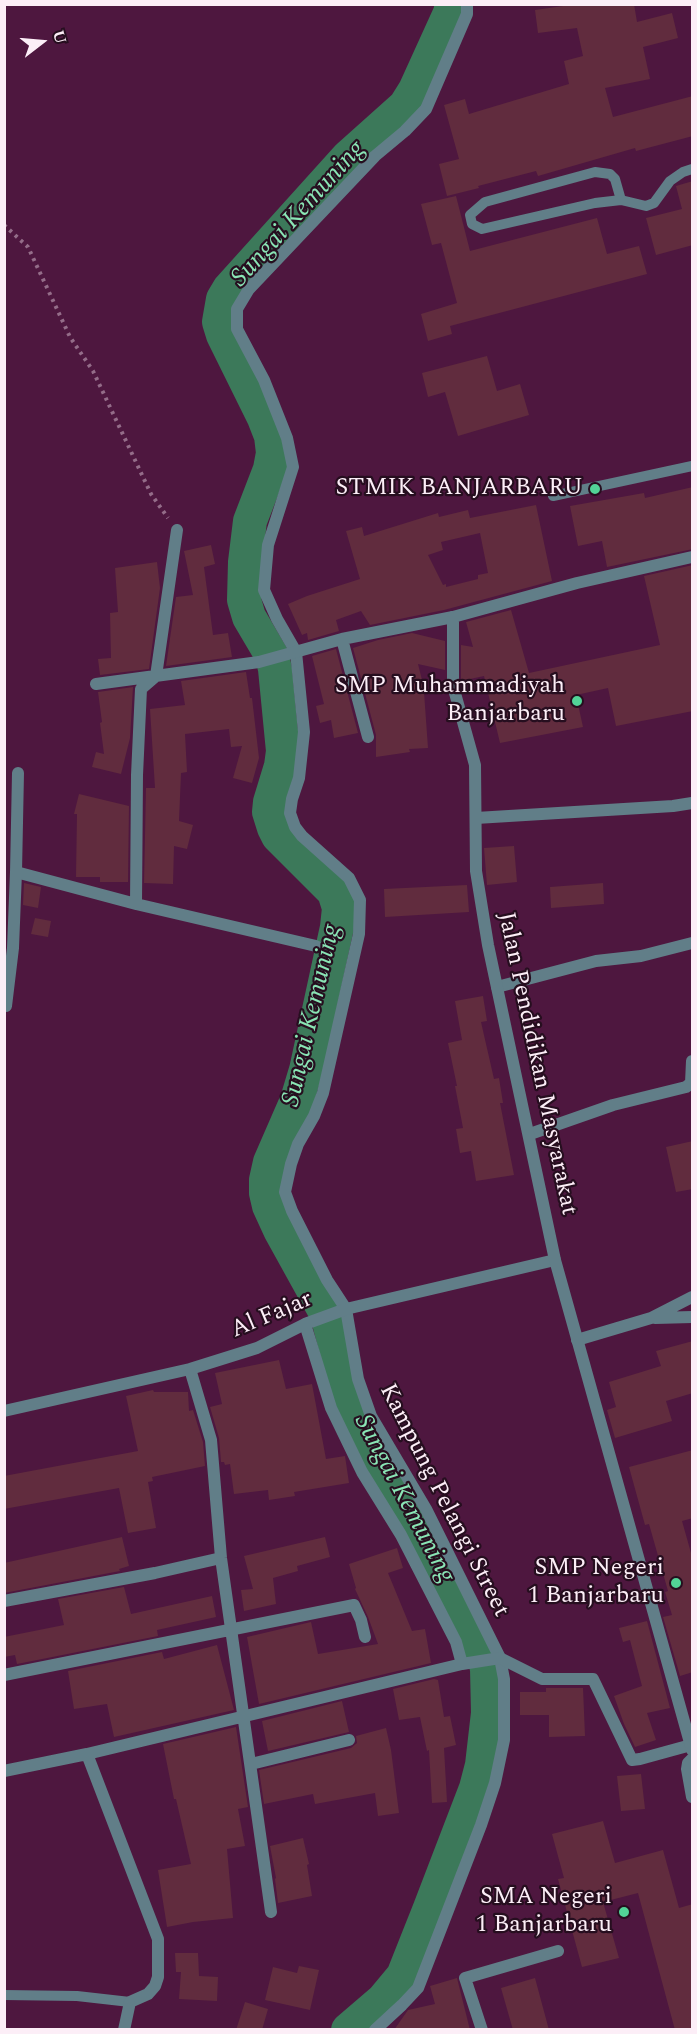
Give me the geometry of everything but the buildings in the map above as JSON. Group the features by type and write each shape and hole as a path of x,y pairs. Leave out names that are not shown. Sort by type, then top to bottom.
{"street":[{"name":"Kampung Pelangi Street","path":"375,2030 418,1988 473,1845 495,1783 504,1740 504,1679 498,1659 426,1509 371,1416 358,1379 344,1310 292,1211 285,1192 298,1144 314,1116 323,1093 358,934 360,900 349,878 302,836 295,827 290,813 299,778 304,732 293,652 264,590 268,546 293,468 287,438 264,380 237,329 237,309 249,289 375,156 405,131 426,109 467,14 467,4"},
{"path":"136,904 137,775 141,689 156,676 177,530"},
{"path":"96,684 259,663 342,639 453,617 577,583 693,557"},
{"name":"Jalan Pendidikan Masyarakat","path":"453,617 453,687 475,765 476,871 497,987 555,1260 690,1732 692,1747"},
{"path":"342,639 368,736"},
{"path":"6,1006 13,948 18,773"},
{"path":"476,818 663,807 693,802"},
{"path":"16,872 136,904 315,946"},
{"path":"497,987 596,961 641,956 693,943"},
{"path":"530,1134 613,1105 686,1088 691,1083 693,1061"},
{"name":"Al Fajar","path":"4,1411 190,1370 257,1348 309,1323 344,1310 555,1260"},
{"path":"577,1340 651,1318 693,1296"},
{"path":"651,1318 693,1317"},
{"path":"309,1323 330,1408 362,1472 401,1535 467,1664"},
{"path":"190,1370 210,1440 221,1558 271,1912"},
{"path":"4,1601 155,1573 221,1558"},
{"path":"4,1676 354,1605 365,1637"},
{"path":"4,1771 87,1754 467,1664 498,1659 542,1679 593,1679 632,1760 692,1747"},
{"path":"251,1764 349,1740"},
{"path":"87,1754 158,1939 158,1977 155,1986 148,1994 130,2002 124,2030"},
{"path":"693,1759 688,1763 687,1769 693,1797"},
{"path":"482,2030 465,1978 558,1951"}],"lane":[{"path":"621,200 615,179 610,174 595,172 485,202 470,215 472,224 483,230 595,203 621,200 646,206 654,203 670,181 682,172 693,169"},
{"path":"553,496 693,466"},
{"path":"4,1995 76,1996 130,2002"}],"path":[{"path":"4,225 28,247 70,337 93,371 151,494 177,530"}],"waterway":[{"name":"Sungai Kemuning","path":"348,2030 383,2000 403,1976 430,1908 476,1788 482,1765 488,1713 487,1669 484,1657 440,1565 358,1420 349,1397 327,1315 280,1230 266,1193 270,1162 297,1100 306,1070 337,927 339,908 334,892 278,836 269,812 283,751 275,669 272,656 249,617 244,600 245,562 250,521 270,469 273,453 271,436 264,418 223,335 219,322 223,299 229,289 348,157 405,106 415,90 452,4"}],"place":[{"name":"STMIK BANJARBARU","path":"595,489"},
{"name":"SMP Muhammadiyah Banjarbaru","path":"577,701"},
{"name":"SMP Negeri 1 Banjarbaru","path":"676,1583"},
{"name":"SMA Negeri 1 Banjarbaru","path":"624,1912"}]}
